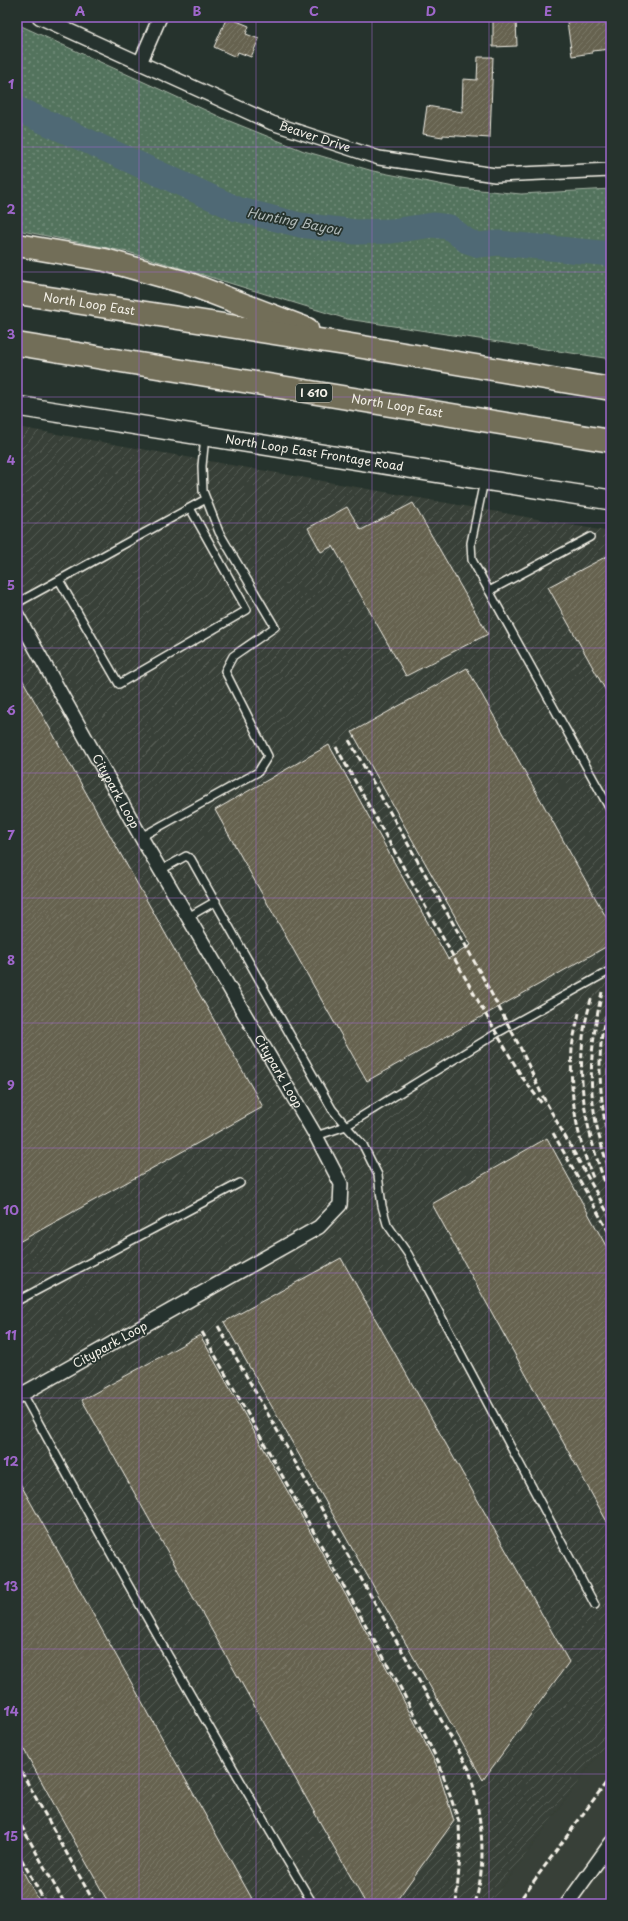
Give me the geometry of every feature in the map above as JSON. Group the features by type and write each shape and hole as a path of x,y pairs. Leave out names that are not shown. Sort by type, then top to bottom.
{"highway":[{"path":"17,244 105,260 187,283 345,344"},
{"name":"North Loop East","path":"17,293 345,344 611,389"},
{"name":"North Loop East","path":"17,344 611,441"}],"main road":[{"name":"North Loop East Frontage Road","path":"17,406 611,500"}],"street":[{"name":"Beaver Drive","path":"38,17 272,123 378,158 495,174 611,170"},
{"path":"140,63 160,17"},
{"name":"Citypark Loop","path":"17,615 141,837 316,1136 341,1184 340,1205 319,1227 20,1396"},
{"path":"568,1904 611,1843"}],"lane":[{"path":"141,837 258,772 268,756 225,671 233,656 275,627 219,532 203,491 202,466 205,436"},
{"path":"484,480 471,543 472,560 611,811"},
{"path":"17,603 206,498"},
{"path":"59,580 119,684 247,610 190,508"},
{"path":"489,591 590,537"},
{"path":"161,870 186,856 190,859 216,901 332,1109 363,1145 378,1175 382,1206 387,1224 408,1254 595,1605"},
{"path":"188,917 216,901"},
{"path":"316,1136 346,1126 497,1033 611,970"},
{"path":"17,1301 240,1183"},
{"path":"20,1396 262,1819 313,1904"}],"shaded area":[{"path":"17,427 611,532 611,1736 490,1904 17,1904"},
{"path":"611,1736 611,1904 490,1904"}],"green space":[{"path":"17,24 227,120 304,151 373,171 459,188 521,194 611,189 611,359 347,319 128,252 17,230"}],"building":[{"path":"227,17 249,26 246,34 259,39 251,57 238,52 236,57 214,47"},
{"path":"516,19 517,46 493,47 493,20"},
{"path":"587,19 588,22 611,20 611,49 592,51 592,53 572,56 567,22"},
{"path":"478,57 493,57 490,138 443,135 443,137 423,134 427,106 462,112 463,79 477,80"},
{"path":"413,503 488,634 406,676 333,546 321,552 308,528 347,507 361,530"},
{"path":"611,554 611,700 548,587"},
{"path":"467,668 611,926 611,944 367,1081 215,810 329,745 448,959 471,945 352,732"},
{"path":"17,670 263,1107 17,1243"},
{"path":"547,1138 611,1255 611,1529 432,1204"},
{"path":"341,1258 569,1662 483,1780 224,1322"},
{"path":"200,1335 391,1676 436,1764 454,1821 394,1904 366,1904 82,1400"},
{"path":"17,1478 255,1904 109,1904 17,1737"},
{"path":"17,1861 41,1904 17,1904"}],"waterway":[{"name":"Hunting Bayou","path":"17,109 237,209 300,225 356,232 392,231 433,225 449,227 467,241 479,245 498,243 611,254"}],"railway":[{"path":"349,740 467,948 520,1047 542,1095 611,1219"},
{"path":"336,747 486,1015 522,1077 543,1105"},
{"path":"602,992 597,1017 592,1062 593,1105 597,1127 611,1174"},
{"path":"611,998 602,1034 600,1064 601,1094 611,1153"},
{"path":"591,999 583,1038 582,1080 584,1100 591,1139 611,1198"},
{"path":"579,1013 572,1049 571,1066 573,1099 583,1149 594,1180"},
{"path":"611,1042 608,1072 611,1100"},
{"path":"553,1133 611,1236"},
{"path":"218,1326 469,1769 480,1820 482,1853 479,1887 475,1904"},
{"path":"202,1332 398,1683 439,1763 459,1822 460,1857 456,1904"},
{"path":"17,1764 95,1904"},
{"path":"517,1904 611,1776"},
{"path":"17,1818 65,1904"},
{"path":"17,1851 46,1904"}]}
